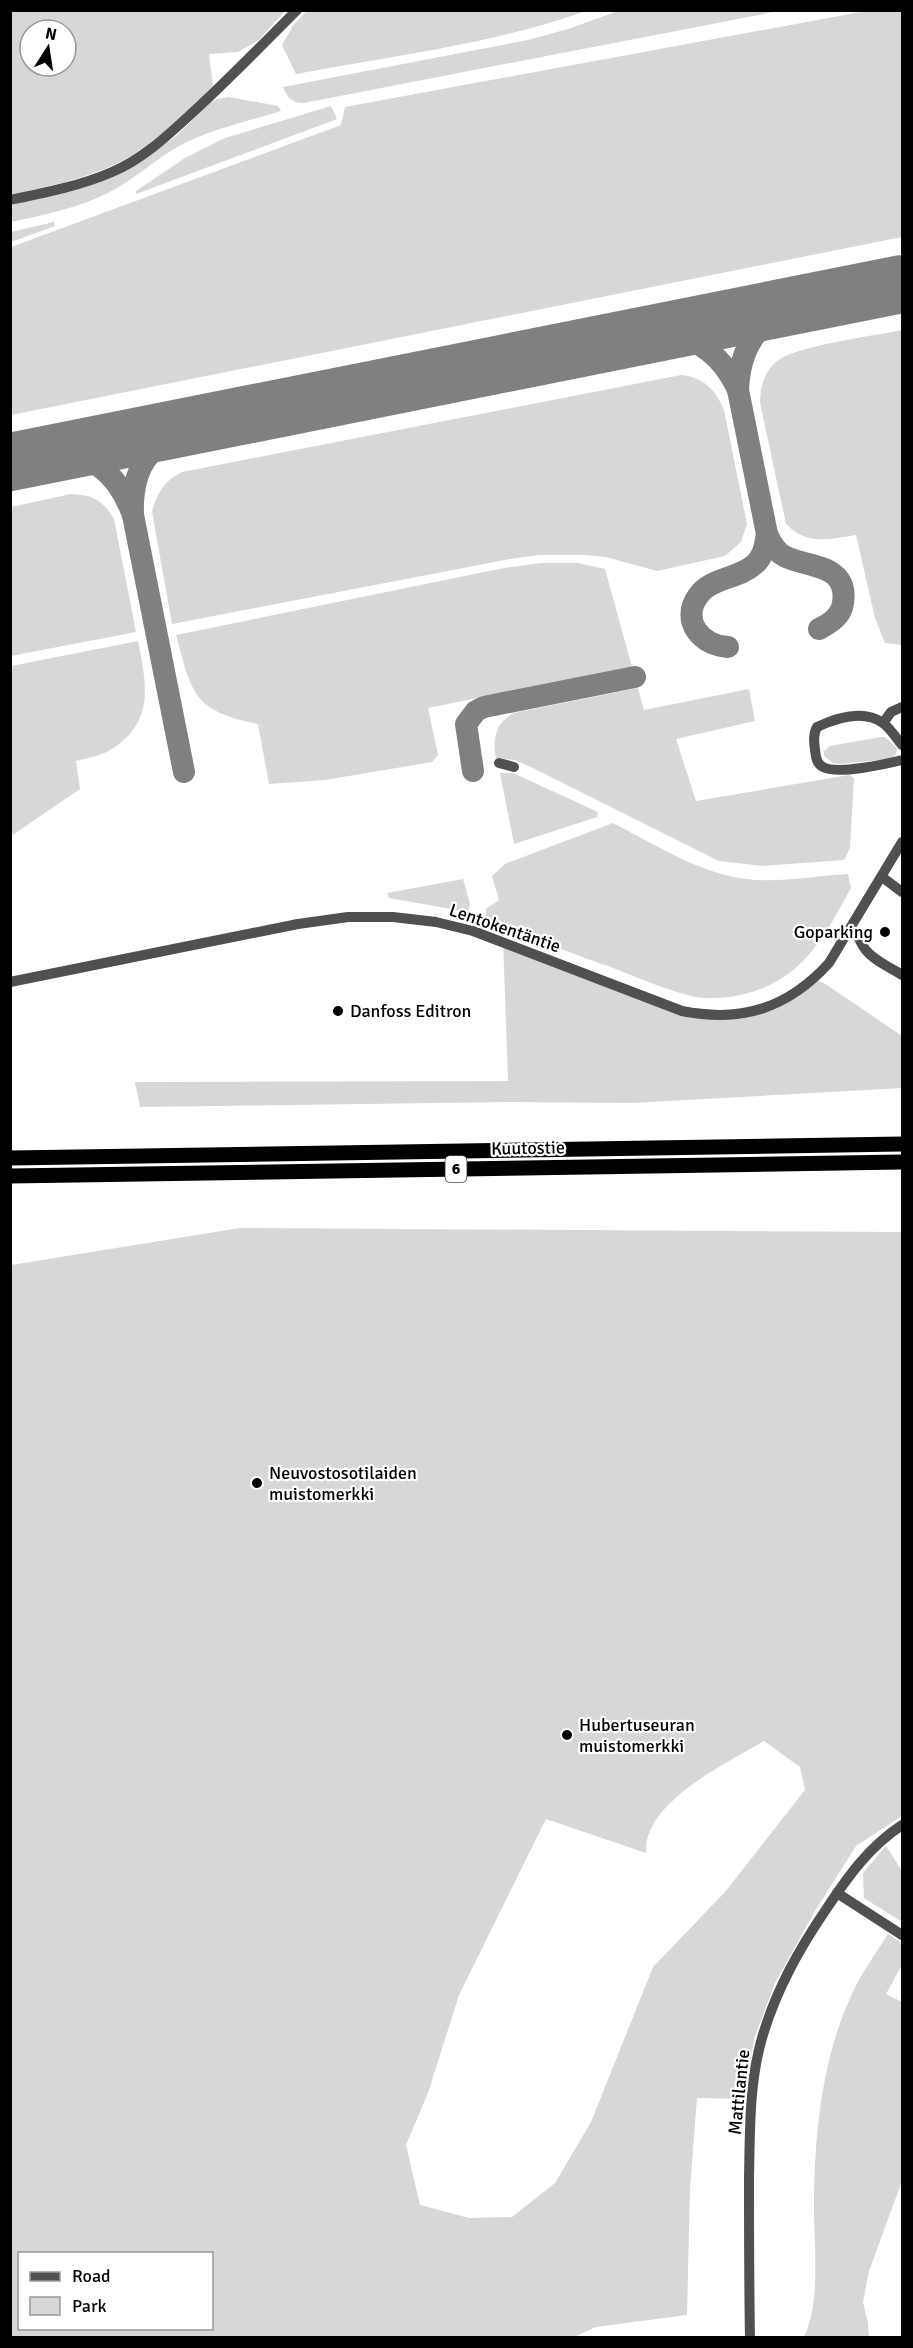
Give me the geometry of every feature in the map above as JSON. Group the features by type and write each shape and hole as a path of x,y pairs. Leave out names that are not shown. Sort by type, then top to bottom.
{"highway":[{"name":"Kuutostie","path":"10,1158 903,1144"},
{"name":"Kuutostie","path":"10,1176 903,1161"}],"street":[{"path":"10,200 75,185 112,172 137,159 166,138 297,10"},
{"path":"883,723 891,712 903,706"},
{"path":"903,745 883,723 857,716 834,720 817,727 814,741 816,760 821,766 830,769 863,768 903,760"},
{"path":"499,763 514,767"},
{"name":"Lentokentäntie","path":"10,982 298,924 348,917 393,916 436,922 473,931 682,1011 724,1015 747,1013 768,1007 791,996 814,979 829,963 903,842"},
{"path":"882,876 903,892"},
{"path":"851,928 858,934 869,953 903,975"},
{"name":"Mattilantie","path":"750,2337 749,2146 753,2078 762,2039 784,1978 807,1938 853,1869 868,1851 903,1825"},
{"path":"837,1893 903,1935"}],"green space":[{"path":"10,11 285,11 259,40 238,52 209,54 213,86 171,126 144,147 113,165 63,183 11,195"},
{"path":"307,11 586,11 479,41 296,74 282,45 294,24"},
{"path":"618,11 779,11 304,103 290,99 283,87 528,40"},
{"path":"866,11 902,11 902,237 11,415 11,247 341,125 345,107"},
{"path":"229,97 278,106 281,111 193,139 171,151 118,188 85,203 11,222 10,205 80,188 137,164 176,136 210,103"},
{"path":"331,106 337,119 136,194 136,191 185,158 225,138"},
{"path":"54,222 55,226 11,242 11,232"},
{"path":"902,330 902,645 885,643 875,618 856,535 828,539 810,538 802,536 786,524 760,403 764,378 780,359 804,349"},
{"path":"681,375 696,378 708,386 717,396 724,410 747,524 741,542 725,556 657,571 606,557 539,555 172,624 152,512 162,488 170,479 182,472"},
{"path":"71,494 96,500 106,507 114,519 136,632 11,656 11,507"},
{"path":"541,563 578,563 605,569 632,667 428,708 438,755 432,762 325,780 269,784 258,724 220,713 199,697 186,672 176,635 504,568"},
{"path":"138,641 145,685 142,712 137,725 111,750 76,761 80,789 11,836 11,666"},
{"path":"638,688 644,710 749,689 755,721 676,739 696,801 849,775 854,778 850,848 844,860 762,866 719,861 535,769 515,760 496,758 495,738 499,726 514,713"},
{"path":"885,737 897,748 896,754 890,759 839,764 833,763 824,756 824,751 830,746"},
{"path":"500,773 513,773 598,812 597,817 514,844"},
{"path":"613,823 672,854 718,873 762,880 848,874 851,888 821,939 797,967 765,987 732,997 704,998 661,987 532,938 486,916 486,909 499,900 492,876 505,864"},
{"path":"463,879 470,904 468,912 389,898 387,893"},
{"path":"503,941 682,1011 747,1013 814,979 824,983 902,1036 902,1088 631,1103 508,1102 140,1107 135,1082 508,1081"},
{"path":"240,1228 902,1232 902,1816 856,1846 815,1911 775,1983 754,2039 745,2099 697,2098 690,2188 687,2315 596,2327 572,2338 11,2337 11,1265","holes":["764,1741 800,1767 805,1790 725,1892 653,1967 591,2122 555,2183 512,2217 469,2218 420,2205 406,2145 428,2093 459,1995 546,1819 646,1853 649,1834 658,1817 672,1801 690,1786"]},
{"path":"886,1846 902,1871 902,1922 864,1898 863,1873"},
{"path":"888,1934 902,1943 902,1965 886,1994 902,2002 902,2181 869,2271 863,2302 869,2337 804,2337 810,2322 815,2288 816,2145 828,2066 834,2041 853,1992"}],"taxiway":[{"path":"649,334 679,337 703,347 723,365 738,390 742,361 753,338 770,320 795,305"},
{"path":"738,390 770,541 784,556 824,569 840,580 843,590 842,608 831,622 819,629"},
{"path":"43,455 75,456 100,467 119,487 133,515 136,481 148,456 170,438 201,424"},
{"path":"133,515 184,772"},
{"path":"728,647 710,642 696,630 691,614 693,605 698,596 710,585 741,573 755,564 762,554 767,534"},
{"path":"473,771 466,724 476,711 484,707 635,677"}],"runway":[{"path":"10,462 902,284"}],"place":[{"name":"Goparking","path":"885,932"},
{"name":"Danfoss Editron","path":"338,1011"},
{"name":"Neuvostosotilaiden muistomerkki","path":"257,1483"},
{"name":"Hubertuseuran muistomerkki","path":"567,1735"}]}
